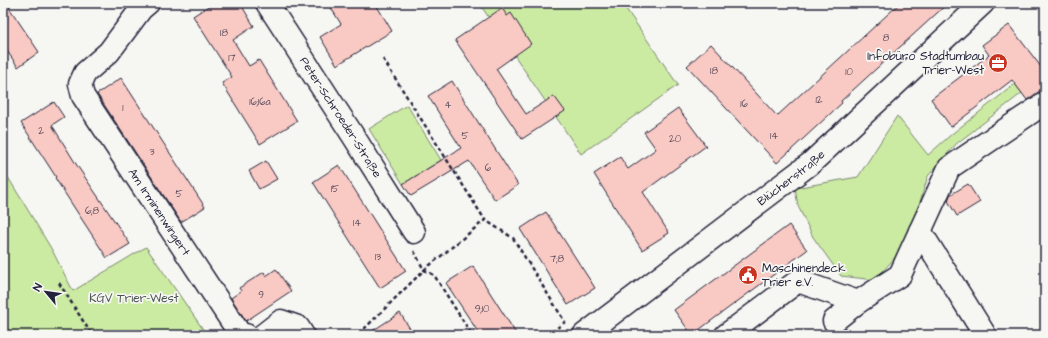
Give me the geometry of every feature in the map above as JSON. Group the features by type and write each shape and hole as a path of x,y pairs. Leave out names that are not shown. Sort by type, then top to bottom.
{"street":[{"name":"Am Irminenwingert","path":"148,3 141,9 109,52 85,73 80,84 83,96 240,334 246,335"},
{"name":"Peter-Schroeder-Straße","path":"267,3 414,232"},
{"name":"Blücherstraße","path":"584,335 812,163 983,3"},
{"path":"834,321 858,302 900,275 949,168 1045,103"},
{"path":"920,231 985,335"},
{"path":"726,335 798,281 858,302"},
{"path":"262,335 281,321 298,326 303,335"}],"path":[{"path":"383,59 485,220 513,238 565,322 548,335"},
{"path":"366,335 363,330 424,270 485,220"},
{"path":"414,232 411,246 424,270 434,275 472,335"},
{"path":"59,283 92,335"}],"green space":[{"path":"479,3 622,3 678,85 581,154"},
{"path":"1015,84 1022,93 956,144 928,176 907,244 875,280 841,276 813,237 798,206 795,188 858,177 897,116 928,155 953,133"},
{"path":"407,105 441,160 403,184 369,129"},
{"name":"KGV Trier-West","path":"3,169 52,250 73,291 146,247 207,335 3,335"}],"building":[{"path":"3,3 6,3 39,52 18,67 3,45"},
{"path":"213,3 240,3 254,26 233,40 249,66 259,60 297,121 260,144 222,83 232,77 193,16"},
{"path":"328,3 375,3 392,31 337,65 320,37 341,24"},
{"path":"900,3 948,3 841,101 842,103 777,163 687,66 711,44 777,116"},
{"path":"502,8 507,16 511,13 531,44 496,69 526,114 554,96 565,111 522,139 455,40"},
{"path":"1009,25 1045,72 1045,87 1027,100 1012,80 951,127 931,99 989,55 982,45"},
{"path":"121,78 205,207 181,222 97,94"},
{"path":"452,81 518,185 495,200 469,161 411,196 403,184 461,148 428,96"},
{"path":"54,102 64,117 52,125 76,164 130,244 107,258 21,123"},
{"path":"678,108 706,146 643,192 669,233 642,250 594,174 620,157 628,169 656,149 644,132"},
{"path":"266,161 277,179 259,189 249,171"},
{"path":"339,165 406,271 380,288 313,182"},
{"path":"968,184 980,202 957,216 948,201 950,195"},
{"path":"546,212 595,288 568,305 520,229"},
{"path":"789,225 807,250 692,335 674,310"},
{"path":"473,266 517,335 480,335 446,283"},
{"path":"276,269 291,291 246,321 231,298 241,291 239,288 264,272 266,276"},
{"path":"400,313 414,335 366,335"}],"place":[{"name":"Infobüro Stadtumbau Trier-West","path":"998,63"},
{"name":"Maschinendeck Trier e.V.","path":"748,275"}]}
